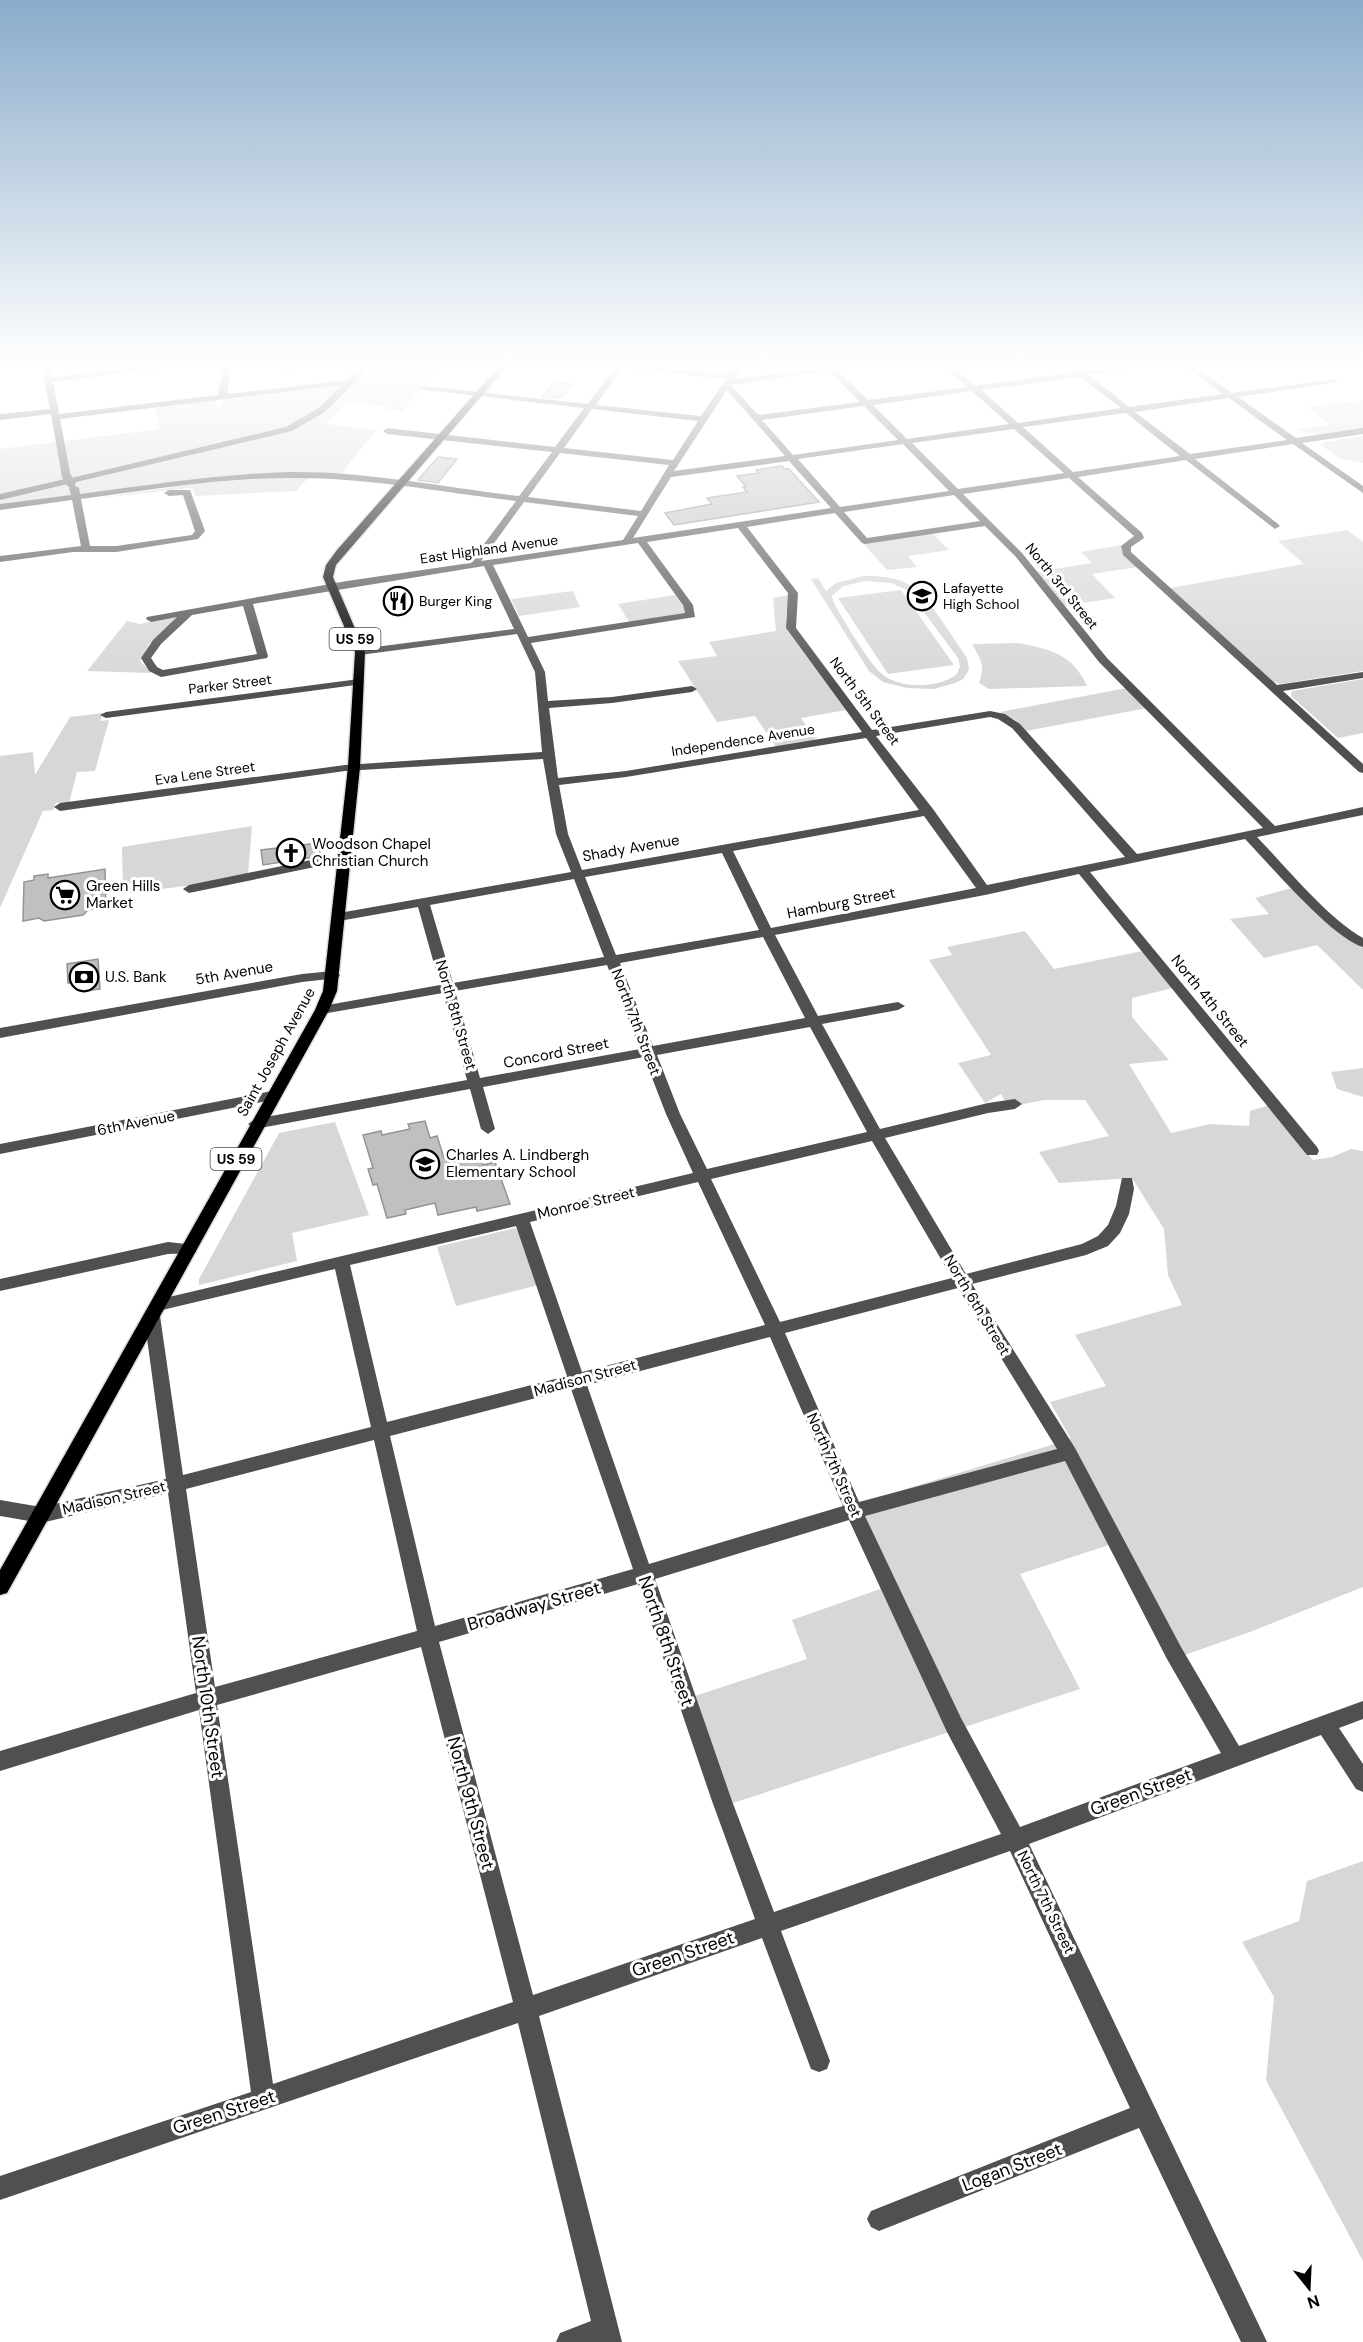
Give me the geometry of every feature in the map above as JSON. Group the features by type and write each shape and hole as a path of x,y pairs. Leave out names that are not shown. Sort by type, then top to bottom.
{"main road":[{"path":"332,586 328,572 340,552 410,472"},
{"name":"Saint Joseph Avenue","path":"0,1587 155,1311 255,1124 322,1010 333,975 354,767 360,652 332,586"}],"street":[{"path":"67,472 78,501 86,549"},
{"path":"0,498 111,472"},
{"path":"136,472 141,488"},
{"path":"480,564 520,498 540,472"},
{"path":"626,542 670,472"},
{"path":"668,475 688,472"},
{"path":"806,472 865,541 987,523"},
{"name":"North 3rd Street","path":"937,472 1019,555 1103,660 1272,830"},
{"path":"1070,472 1139,538 1126,546 1126,553 1363,770"},
{"name":"East Highland Avenue","path":"151,619 332,586 1091,472"},
{"path":"1206,472 1275,526"},
{"path":"1338,472 1363,490"},
{"path":"78,501 141,488 214,478 275,475 400,484 645,514"},
{"path":"0,507 187,492 200,531 195,537 116,549 86,549 0,559"},
{"name":"North 5th Street","path":"741,525 793,593 789,620 791,628 985,891"},
{"path":"360,652 521,636 691,615 687,605 641,540"},
{"name":"North 7th Street","path":"480,564 540,672 545,705 548,755 562,834 673,1114 775,1329 854,1511 954,1725 1016,1839 1254,2342"},
{"path":"190,611 157,642 146,658 153,669 161,674 263,656 247,601"},
{"path":"1274,689 1363,675"},
{"name":"Parker Street","path":"106,715 359,682"},
{"path":"545,705 612,700 692,689"},
{"name":"Independence Avenue","path":"553,782 626,774 990,714 1009,720 1135,860"},
{"name":"Eva Lene Street","path":"60,807 354,767 548,755"},
{"name":"Hamburg Street","path":"322,1010 768,933 1083,871 1363,811"},
{"name":"Shady Avenue","path":"339,918 423,901 928,812"},
{"path":"1248,835 1328,917 1347,934 1363,943"},
{"name":"North 6th Street","path":"726,849 848,1087 962,1281 1069,1453 1174,1653 1234,1757"},
{"path":"189,889 345,858"},
{"name":"North 4th Street","path":"1083,871 1312,1151"},
{"name":"North 8th Street","path":"423,901 488,1129"},
{"name":"5th Avenue","path":"0,1033 302,978 333,975"},
{"name":"Concord Street","path":"255,1124 898,1006"},
{"name":"6th Avenue","path":"0,1149 272,1096"},
{"name":"Monroe Street","path":"155,1311 341,1262 877,1134 988,1108 1015,1104"},
{"name":"Madison Street","path":"0,1508 41,1515 176,1484 1086,1249 1105,1240 1117,1224 1126,1197 1127,1182"},
{"name":"North 8th Street","path":"521,1219 722,1801 819,2061"},
{"path":"0,1285 168,1248 189,1248"},
{"name":"North 9th Street","path":"341,1262 428,1637 526,2009 607,2335"},
{"name":"North 10th Street","path":"155,1311 176,1484 264,2099"},
{"name":"Broadway Street","path":"0,1761 207,1698 428,1637 854,1511 1069,1453"},
{"name":"Green Street","path":"0,2188 1016,1839 1363,1710"},
{"path":"1325,1724 1363,1782"},
{"name":"Logan Street","path":"879,2219 1145,2114"},
{"path":"569,2342 607,2335"}],"shaded area":[{"path":"0,472 342,472 340,475 226,476 0,505"},
{"path":"269,478 308,478 296,491 195,496 193,489 190,488 91,499 201,483"},
{"path":"1347,530 1363,542 1363,671 1280,684 1272,681 1170,588 1304,564 1278,541"},
{"path":"931,532 949,550 908,556 917,567 887,570 863,543"},
{"path":"1123,545 1121,549 1138,567 1092,574 1115,598 1063,606 1036,572 1092,563 1081,552"},
{"path":"864,576 877,576 896,579 913,587 934,610 967,658 969,670 963,679 934,689 907,688 883,682 869,671 811,579 818,578 826,591 836,583","holes":["865,581 892,583 908,591 958,658 960,666 957,674 930,685 909,685 882,674 870,660 842,618 832,596 843,586"]},
{"path":"901,590 954,665 888,674 838,598"},
{"path":"573,591 580,607 519,616 511,599"},
{"path":"675,595 682,603 685,613 681,615 630,623 618,604"},
{"path":"788,595 786,626 788,631 846,710 801,718 817,741 776,747 755,716 717,722 678,661 717,656 709,642 776,631 773,598"},
{"path":"182,615 149,644 140,661 151,673 87,671 127,621 140,624"},
{"path":"1018,643 1059,655 1075,667 1087,686 989,689 979,683 981,663 972,644"},
{"path":"1363,679 1363,733 1338,738 1291,696 1292,691"},
{"path":"1127,688 1147,708 1026,731 1014,719 1000,712"},
{"path":"103,713 100,721 109,720 95,771 77,772 69,803 56,803 53,810 43,811 0,908 0,756 33,752 35,775 70,717"},
{"path":"252,826 248,874 193,885 123,894 122,847"},
{"path":"1295,887 1363,945 1363,990 1317,945 1264,958 1230,919 1269,914 1255,898"},
{"path":"1025,931 1054,969 1143,951 1173,988 1132,998 1132,1017 1169,1060 1129,1064 1171,1133 1210,1124 1249,1126 1250,1111 1269,1105 1313,1160 1332,1157 1351,1149 1363,1151 1363,1587 1250,1632 1176,1658 1112,1544 1020,1574 1080,1689 718,1808 695,1696 807,1659 792,1620 883,1588 846,1507 1071,1439 1050,1402 1106,1386 1075,1335 1182,1305 1168,1275 1164,1229 1132,1178 1059,1183 1039,1152 1109,1136 1085,1100 1044,1100 1008,1107 1001,1094 985,1103 958,1063 991,1055 929,960 952,955 947,947"},
{"path":"1363,1068 1363,1097 1337,1089 1331,1072"},
{"path":"335,1122 369,1215 292,1233 297,1261 199,1285 199,1279 279,1133"},
{"path":"515,1228 519,1231 538,1285 456,1306 437,1247"},
{"path":"1363,1861 1363,2261 1266,2080 1274,1997 1242,1942 1299,1921 1307,1881"}],"building":[{"path":"425,472 446,472 438,483 418,480"},
{"path":"792,472 819,502 674,525 665,513 712,504 707,498 747,492 743,487 746,487 737,476"},
{"name":"Woodson Chapel Christian Church","path":"318,843 321,856 263,865 261,850"},
{"name":"Green Hills Market","path":"105,869 106,907 88,910 83,915 44,921 39,918 23,921 24,882 34,880 34,876 48,874 48,878"},
{"name":"U.S. Bank","path":"98,959 100,989 84,991 83,980 68,983 67,964"},
{"name":"Charles A. Lindbergh Elementary School","path":"425,1121 430,1138 437,1136 444,1158 468,1152 470,1158 480,1156 483,1165 495,1162 510,1204 477,1211 476,1207 438,1215 435,1203 405,1210 406,1214 387,1218 377,1184 373,1185 368,1169 373,1168 363,1135 381,1131 382,1135 410,1129 408,1124"}],"place":[{"name":"Lafayette High School","path":"922,596"},
{"name":"Burger King","path":"398,601"},
{"name":"Woodson Chapel Christian Church","path":"291,853"},
{"name":"Green Hills Market","path":"65,895"},
{"name":"U.S. Bank","path":"84,977"},
{"name":"Charles A. Lindbergh Elementary School","path":"425,1164"}]}
